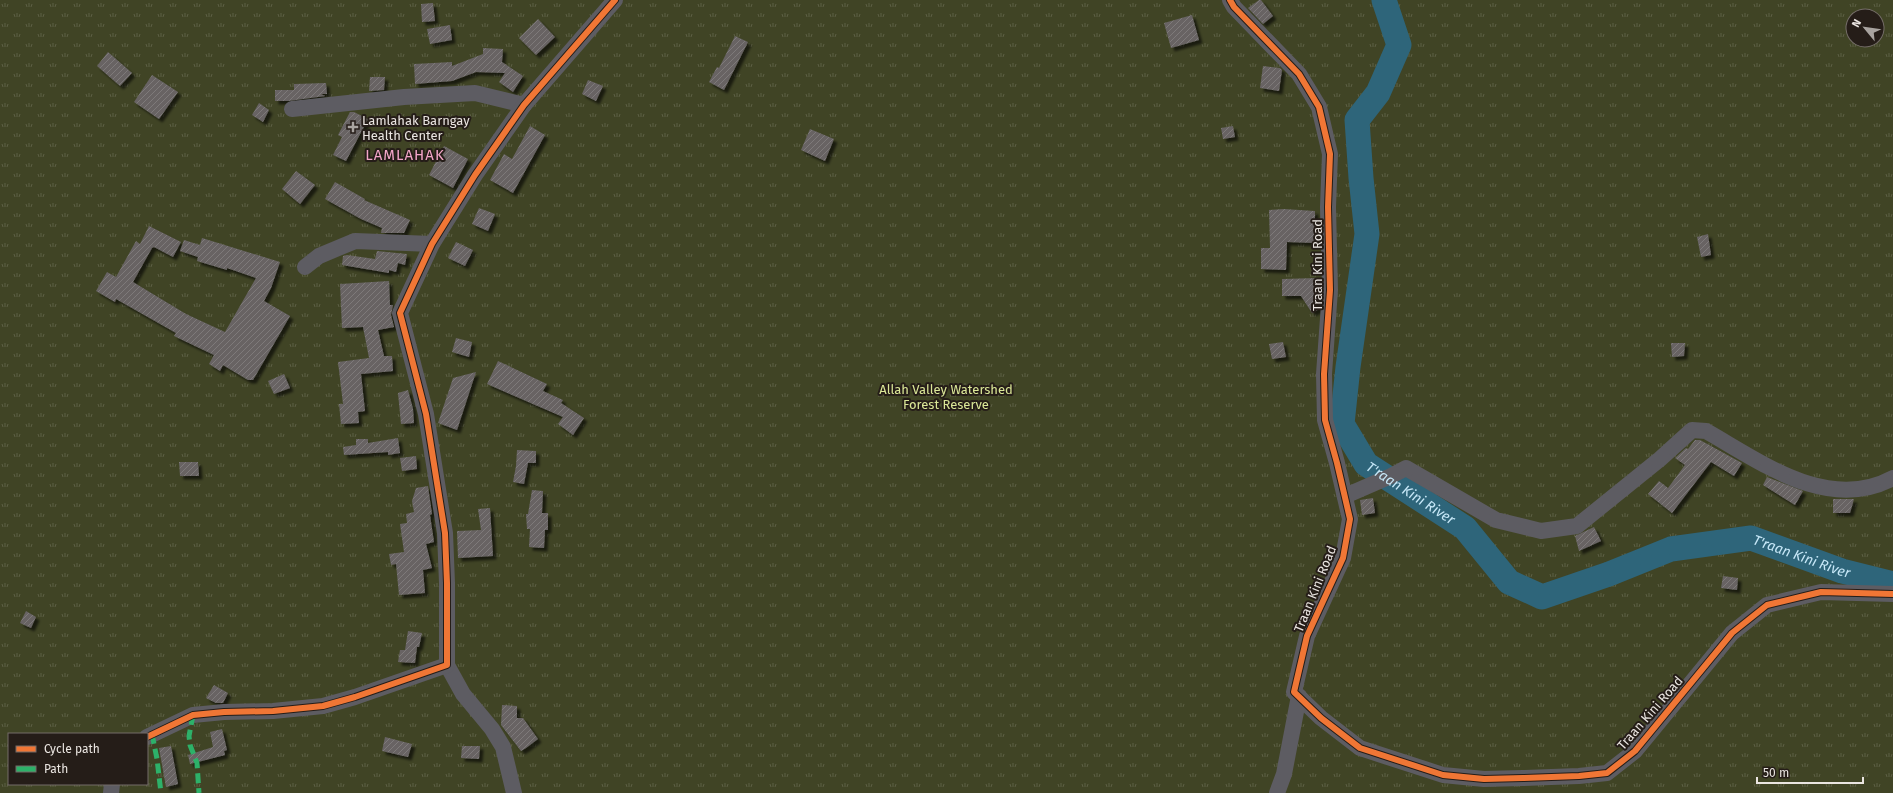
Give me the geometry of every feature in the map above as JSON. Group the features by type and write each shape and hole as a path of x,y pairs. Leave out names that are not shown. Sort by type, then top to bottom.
{"street":[{"path":"514,793 503,747 492,729 463,694 447,665 447,583 445,533 426,414 400,313 432,244 474,175 524,105 615,0"},
{"name":"Traan Kini Road","path":"1230,0 1234,7 1299,74 1319,107 1330,154 1328,207 1330,290 1324,374 1325,420 1350,519 1343,558 1307,636 1294,692 1322,718 1360,748 1443,775 1500,779 1579,776 1607,773 1635,751 1732,633 1767,605 1821,592 1893,594"},
{"path":"292,109 404,97 475,93 524,105"},
{"path":"304,267 319,256 355,241 432,244"},
{"path":"1345,496 1406,468 1496,520 1541,531 1577,526 1660,459 1692,430 1706,431 1789,477 1823,489 1854,490 1884,483 1893,478"},
{"path":"148,737 193,716 224,712 273,711 323,706 355,697 447,665"},
{"path":"1277,793 1284,774 1299,696"}],"green space":[{"name":"Allah Valley Watershed Forest Reserve","path":"0,0 1893,0 1893,793 0,793"}],"building":[{"path":"1261,0 1273,16 1263,24 1248,8"},
{"path":"433,3 435,21 422,22 421,4"},
{"path":"1192,15 1199,40 1171,48 1164,23"},
{"path":"538,19 555,37 536,55 519,38"},
{"path":"450,25 452,40 430,44 427,29"},
{"path":"735,36 748,42 724,90 709,82 717,67 719,68"},
{"path":"483,48 503,49 502,62 523,76 513,92 499,82 505,73 476,72 452,81 415,84 414,64 452,62 452,66 483,54"},
{"path":"108,52 132,73 120,86 97,66"},
{"path":"1263,66 1280,68 1282,70 1279,91 1260,88"},
{"path":"152,75 178,92 159,119 134,102"},
{"path":"370,77 385,77 384,90 369,91"},
{"path":"588,80 603,86 596,101 582,94"},
{"path":"326,83 327,94 321,94 325,96 288,101 275,101 275,90 294,90 294,84"},
{"path":"259,103 269,110 263,122 252,115"},
{"name":"Lamlahak Barngay Health Center","path":"350,112 354,112 368,119 346,161 333,155 342,137 338,135"},
{"path":"530,126 545,135 513,193 490,180 504,154 512,159"},
{"path":"1233,126 1235,137 1223,139 1221,128"},
{"path":"810,129 834,139 825,161 801,150"},
{"path":"444,146 468,159 453,188 429,175"},
{"path":"296,171 315,185 300,204 282,189"},
{"path":"335,182 365,199 364,200 410,220 404,233 381,233 382,228 361,219 325,199"},
{"path":"479,208 495,214 488,231 472,224"},
{"path":"1284,209 1315,211 1315,243 1287,242 1286,270 1261,269 1261,248 1270,248 1269,210"},
{"path":"149,226 181,242 173,257 154,247 152,248 133,282 186,314 225,332 256,278 227,268 227,270 197,261 198,257 180,251 184,240 200,245 202,238 280,262 271,288 264,301 290,316 253,380 248,380 223,365 220,371 209,364 214,355 174,336 176,333 116,299 115,302 96,291 107,272 116,277 136,241 140,244"},
{"path":"1708,234 1711,255 1701,257 1697,237"},
{"path":"456,242 473,250 465,266 448,258"},
{"path":"377,251 407,254 405,265 398,263 396,272 389,270 389,273 342,265 343,256 347,255 375,259"},
{"path":"1317,278 1319,309 1312,313 1301,296 1282,296 1282,279"},
{"path":"389,281 390,305 393,305 391,315 394,327 378,330 384,356 392,356 393,371 361,374 365,411 358,412 359,423 341,424 339,404 343,404 338,362 369,358 363,327 342,328 340,284"},
{"path":"456,338 472,342 469,357 452,352"},
{"path":"1283,342 1286,357 1272,359 1269,344"},
{"path":"1671,343 1685,343 1684,356 1672,357"},
{"path":"498,361 547,384 543,391 563,400 561,403 584,418 573,435 558,424 563,417 487,384"},
{"path":"476,372 457,430 438,423 453,378"},
{"path":"284,374 290,388 274,394 268,381"},
{"path":"408,390 413,409 414,423 401,424 398,393"},
{"path":"398,438 400,453 388,455 388,452 344,455 343,447 356,445 356,439 368,439 368,443"},
{"path":"1695,440 1700,440 1742,463 1734,476 1711,462 1672,513 1648,494 1659,481 1668,488 1685,465 1675,458 1686,448 1688,449"},
{"path":"517,450 536,451 536,463 528,463 524,484 513,482"},
{"path":"416,456 417,469 402,471 400,458"},
{"path":"179,462 198,462 199,476 180,476"},
{"path":"1767,477 1803,491 1795,505 1763,485"},
{"path":"428,486 434,542 426,544 432,568 423,570 425,593 399,595 396,564 391,565 389,554 404,552 400,524 407,523 406,514 414,512 412,501 416,488"},
{"path":"532,490 543,491 542,513 548,513 548,530 545,530 544,548 529,547 530,529 527,529 526,514 528,514"},
{"path":"1373,498 1375,513 1362,515 1360,500"},
{"path":"1833,499 1854,499 1850,513 1833,513"},
{"path":"490,508 493,556 458,558 457,531 481,530 478,509"},
{"path":"1594,527 1601,541 1579,551 1575,536"},
{"path":"1723,576 1738,578 1737,590 1721,588"},
{"path":"26,611 36,617 31,628 20,623"},
{"path":"408,631 422,633 419,647 417,647 415,663 398,662 400,650 405,650"},
{"path":"214,685 228,693 223,703 216,703 206,698"},
{"path":"502,705 517,706 517,718 523,718 538,739 521,751 501,725"},
{"path":"222,729 227,750 224,751 225,755 190,764 188,755 213,747 210,732"},
{"path":"385,737 412,744 408,757 382,751"},
{"path":"171,746 178,784 166,787 159,748"},
{"path":"462,746 480,746 479,759 461,758"}],"waterway":[{"name":"T'raan Kini River","path":"1384,0 1399,45 1378,93 1357,120 1367,234 1348,367 1342,424 1366,464 1465,528 1509,582 1542,597 1609,574 1671,549 1751,538 1842,571 1893,584"}],"marked path":[{"path":"193,715 189,736 190,745 197,763 199,793"},
{"path":"152,734 161,793"}],"cycle path":[{"path":"148,737 193,715 224,712 273,711 323,706 355,697 447,665 447,583 445,533 426,414 400,313 432,244 475,175 524,105 615,0"},
{"path":"1230,0 1234,7 1299,74 1319,107 1330,154 1328,207 1330,290 1324,374 1325,420 1350,519 1343,558 1307,636 1294,692 1321,718 1360,748 1443,775 1484,779 1579,776 1607,773 1635,751 1732,633 1767,605 1821,592 1893,594"}],"place":[{"name":"Lamlahak Barngay Health Center","path":"353,127"}],"district":[{"name":"LAMLAHAK","path":"405,155"}]}
